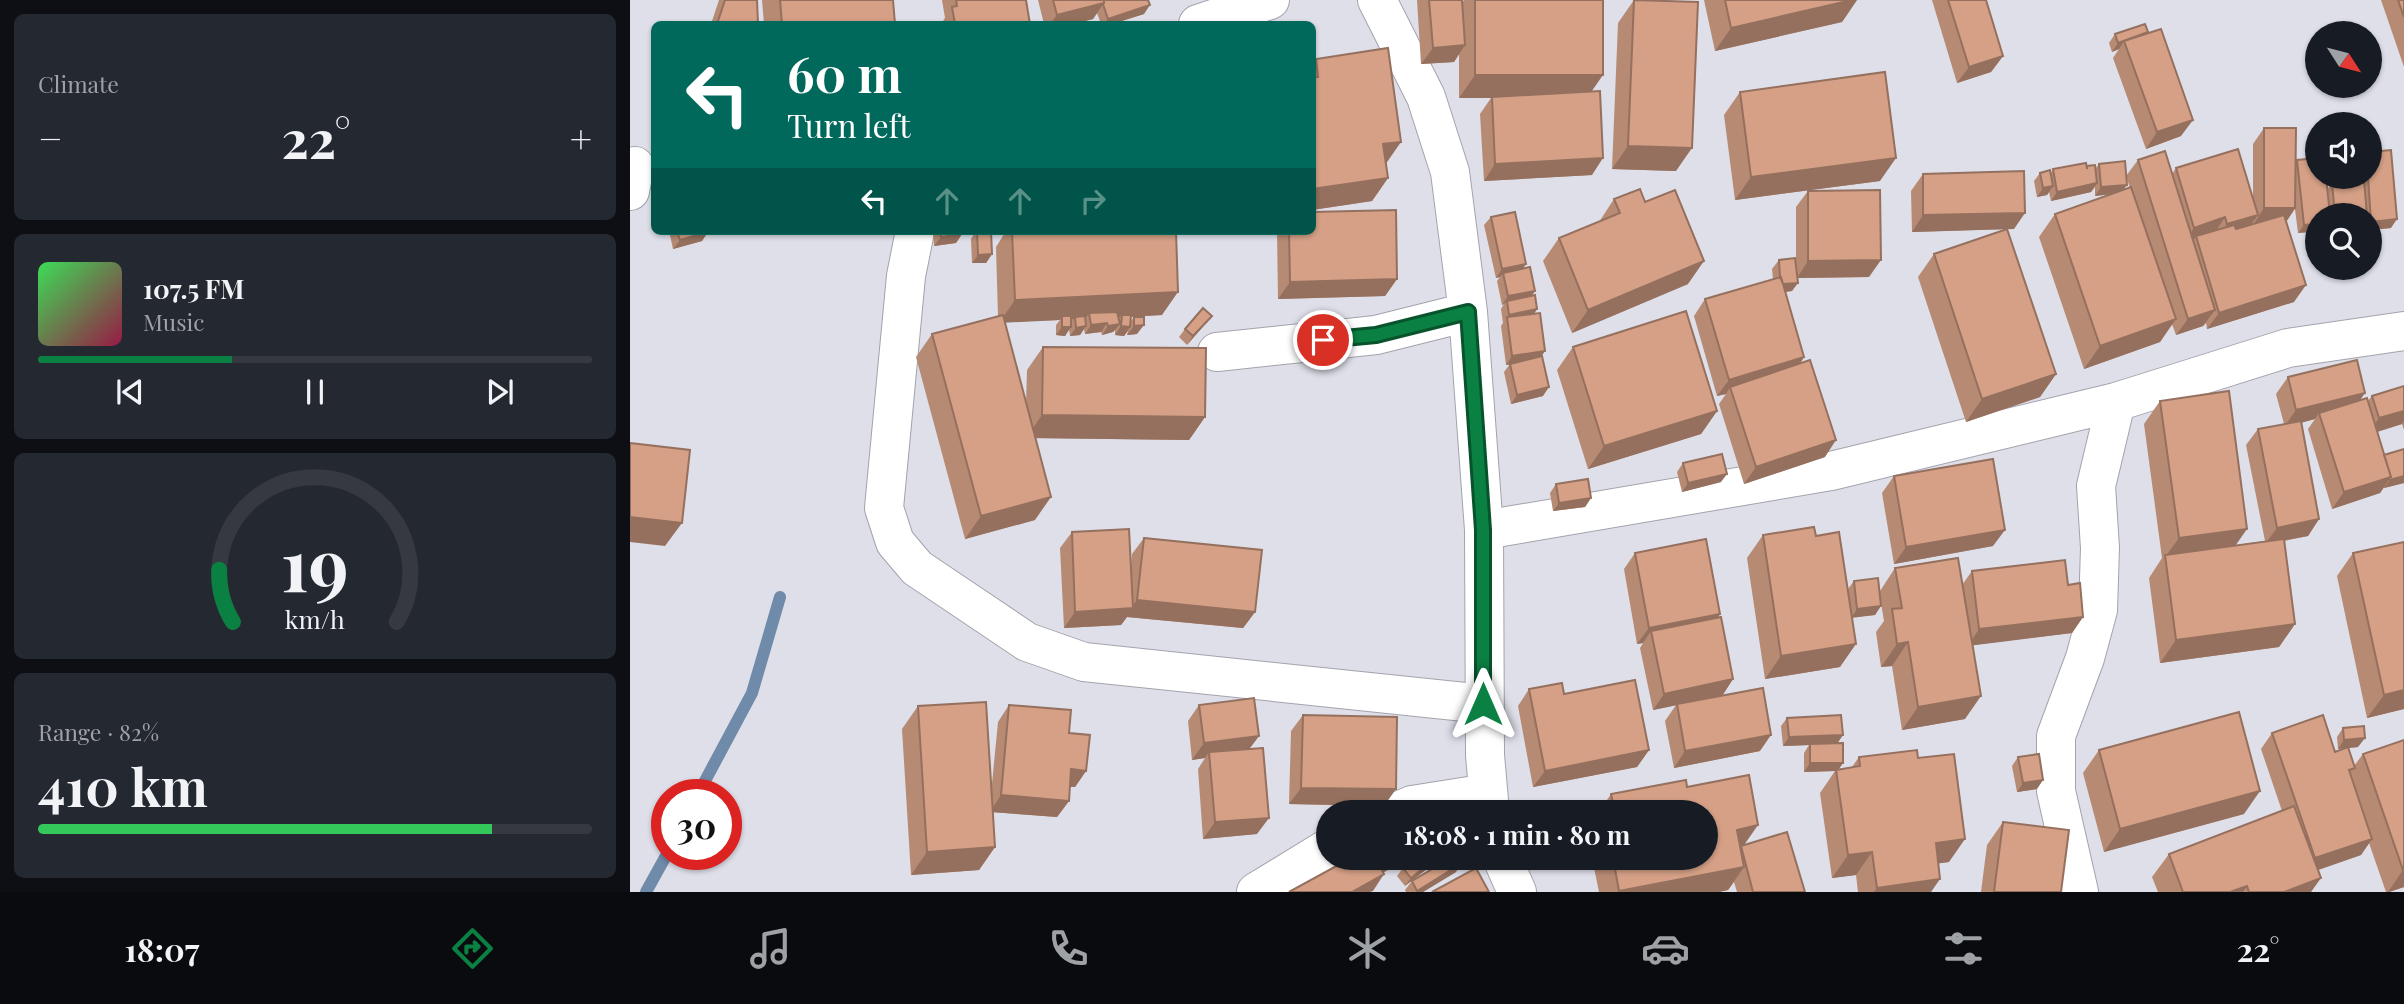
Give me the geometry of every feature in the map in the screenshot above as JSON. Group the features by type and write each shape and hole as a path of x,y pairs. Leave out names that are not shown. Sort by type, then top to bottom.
{"street":[{"path":"1207,21 1270,0"},
{"path":"1377,0 1426,97 1450,172 1468,312 1483,530 1483,704 1489,800"},
{"path":"914,235 906,276 884,508 895,542 917,568 1027,642 1084,662 1483,704"},
{"path":"1217,352 1376,335 1468,312"},
{"path":"1483,530 1831,471 2116,402 2288,348 2404,331"},
{"path":"2079,892 2056,791 2056,736 2085,658 2098,610 2100,548 2096,486 2116,402"},
{"path":"1256,892 1316,855"},
{"path":"1507,870 1517,892"}],"building":[{"path":"725,0 757,0 758,21 718,21"},
{"path":"780,0 893,0 895,21 782,21"},
{"path":"956,0 1026,0 1030,21 954,21 952,7 957,6"},
{"path":"1053,0 1104,0 1104,3 1057,15"},
{"path":"1104,0 1148,0 1150,5 1108,19"},
{"path":"1429,0 1462,0 1465,45 1433,48"},
{"path":"1475,0 1603,0 1603,75 1475,75"},
{"path":"1634,0 1698,2 1692,148 1628,146"},
{"path":"1725,0 1852,0 1731,28"},
{"path":"1948,0 1986,0 2003,56 1969,67"},
{"path":"2398,0 2404,0 2404,17"},
{"path":"2145,24 2148,32 2118,43 2115,34"},
{"path":"2161,29 2193,120 2157,132 2124,41"},
{"path":"1388,48 1401,142 1383,144 1388,178 1316,188 1316,59"},
{"path":"1885,72 1896,158 1751,177 1740,92"},
{"path":"1600,91 1603,158 1495,164 1492,97"},
{"path":"2264,128 2296,128 2295,208 2264,208"},
{"path":"2238,149 2258,215 2227,224 2225,217 2194,228 2176,168"},
{"path":"2391,150 2397,219 2382,221 2382,203 2370,203 2369,189 2382,189 2382,151"},
{"path":"2165,151 2215,310 2188,319 2138,160"},
{"path":"2305,159 2305,189 2327,189 2329,203 2305,203 2305,225 2304,225 2297,160"},
{"path":"2125,161 2127,185 2101,187 2099,164"},
{"path":"2086,163 2087,169 2087,166 2095,165 2097,183 2057,192 2053,169"},
{"path":"2050,170 2053,186 2043,188 2040,173"},
{"path":"2024,171 2025,213 1923,215 1923,174"},
{"path":"2131,187 2176,319 2100,346 2055,214"},
{"path":"1640,189 1645,202 1675,190 1704,261 1588,310 1559,238 1620,213 1614,199"},
{"path":"2333,189 2365,189 2366,203 2334,203"},
{"path":"1880,190 1881,260 1808,261 1808,191"},
{"path":"1396,210 1397,279 1290,282 1289,235 1316,235 1316,212"},
{"path":"1515,212 1526,264 1502,269 1491,217"},
{"path":"2284,215 2306,285 2219,313 2196,236 2234,225 2236,229"},
{"path":"2007,229 2056,374 1982,399 1934,254"},
{"path":"678,235 698,235 680,240"},
{"path":"977,235 991,235 992,254 978,255"},
{"path":"1012,235 1176,235 1178,292 1015,300"},
{"path":"1795,258 1798,283 1783,284 1779,260"},
{"path":"1530,267 1535,291 1508,296 1503,273"},
{"path":"1781,277 1804,357 1729,380 1705,299"},
{"path":"1535,295 1537,309 1509,315 1507,301"},
{"path":"1203,308 1212,316 1193,336 1185,329"},
{"path":"1686,311 1717,411 1604,446 1573,347"},
{"path":"1117,312 1120,324 1091,325 1089,313"},
{"path":"1540,313 1545,351 1512,356 1507,317"},
{"path":"1003,315 1051,497 981,516 932,334"},
{"path":"1122,315 1131,315 1130,327 1121,326"},
{"path":"1062,316 1071,316 1071,327 1062,327"},
{"path":"1085,316 1086,326 1076,328 1075,317"},
{"path":"1134,317 1144,317 1144,325 1134,326"},
{"path":"1043,347 1206,348 1205,417 1042,415"},
{"path":"1542,356 1549,387 1517,395 1510,364"},
{"path":"1810,360 1836,440 1756,467 1730,387"},
{"path":"2357,360 2365,393 2296,410 2288,377"},
{"path":"2404,386 2404,411 2379,418 2372,396"},
{"path":"2229,391 2247,529 2179,538 2160,401"},
{"path":"2367,398 2391,477 2344,492 2319,413"},
{"path":"2301,421 2319,519 2277,528 2258,429"},
{"path":"630,443 690,450 682,523 630,517"},
{"path":"2404,449 2404,476 2390,480 2384,455"},
{"path":"1722,454 1727,474 1688,483 1683,463"},
{"path":"1993,459 2005,530 1906,547 1894,476"},
{"path":"1588,479 1591,498 1559,503 1556,484"},
{"path":"1814,527 1816,536 1839,532 1856,644 1781,656 1763,535"},
{"path":"1129,529 1133,608 1075,612 1072,532"},
{"path":"1144,538 1262,550 1255,612 1137,600"},
{"path":"1706,539 1720,614 1649,628 1635,553"},
{"path":"2284,539 2295,624 2176,640 2165,555"},
{"path":"2404,542 2404,690 2384,695 2353,553"},
{"path":"1958,558 1981,696 1918,707 1908,642 1897,644 1892,609 1902,608 1895,568"},
{"path":"2065,560 2068,585 2080,583 2083,617 1979,629 1972,571"},
{"path":"1878,578 1881,606 1857,609 1854,581"},
{"path":"1721,617 1733,679 1664,694 1651,631"},
{"path":"1635,680 1649,750 1545,771 1529,689 1562,683 1564,694"},
{"path":"1763,688 1771,735 1685,751 1677,704"},
{"path":"1254,698 1259,736 1204,743 1199,705"},
{"path":"986,702 995,847 927,852 918,706"},
{"path":"1009,705 1071,710 1069,733 1090,735 1086,771 1071,769 1069,801 1001,795"},
{"path":"2239,712 2260,791 2120,829 2099,750"},
{"path":"1303,715 1397,717 1396,789 1301,788"},
{"path":"1841,715 1843,735 1789,737 1787,718"},
{"path":"2323,715 2335,752 2348,747 2355,768 2349,770 2372,839 2315,858 2272,733"},
{"path":"2364,726 2365,738 2344,740 2343,728"},
{"path":"2404,740 2404,870 2403,870 2363,754"},
{"path":"1843,743 1843,763 1810,763 1810,744"},
{"path":"1263,748 1269,818 1215,822 1209,752"},
{"path":"1917,750 1918,758 1954,754 1965,839 1936,843 1940,879 1877,888 1872,852 1848,855 1836,770 1860,766 1859,757"},
{"path":"2039,754 2043,780 2023,783 2018,757"},
{"path":"1749,775 1758,825 1737,830 1744,867 1619,891 1615,870 1718,870 1718,800 1612,800 1611,794 1686,780 1687,787"},
{"path":"2294,806 2321,878 2284,892 2249,892 2247,886 2230,892 2183,892 2169,854"},
{"path":"2003,822 2069,830 2061,892 1994,892"},
{"path":"1787,832 1805,892 1753,892 1741,846"},
{"path":"1329,870 1382,870 1384,874 1352,892 1289,892"},
{"path":"1405,870 1421,870 1411,878"},
{"path":"1431,870 1451,870 1417,891 1412,881"},
{"path":"1477,870 1489,892 1432,892"}],"waterway":[{"path":"706,779 752,693 780,597"},
{"path":"646,892 658,870"}],"route":[{"path":"1323,340 1376,335 1468,312 1483,530 1483,704"}]}
